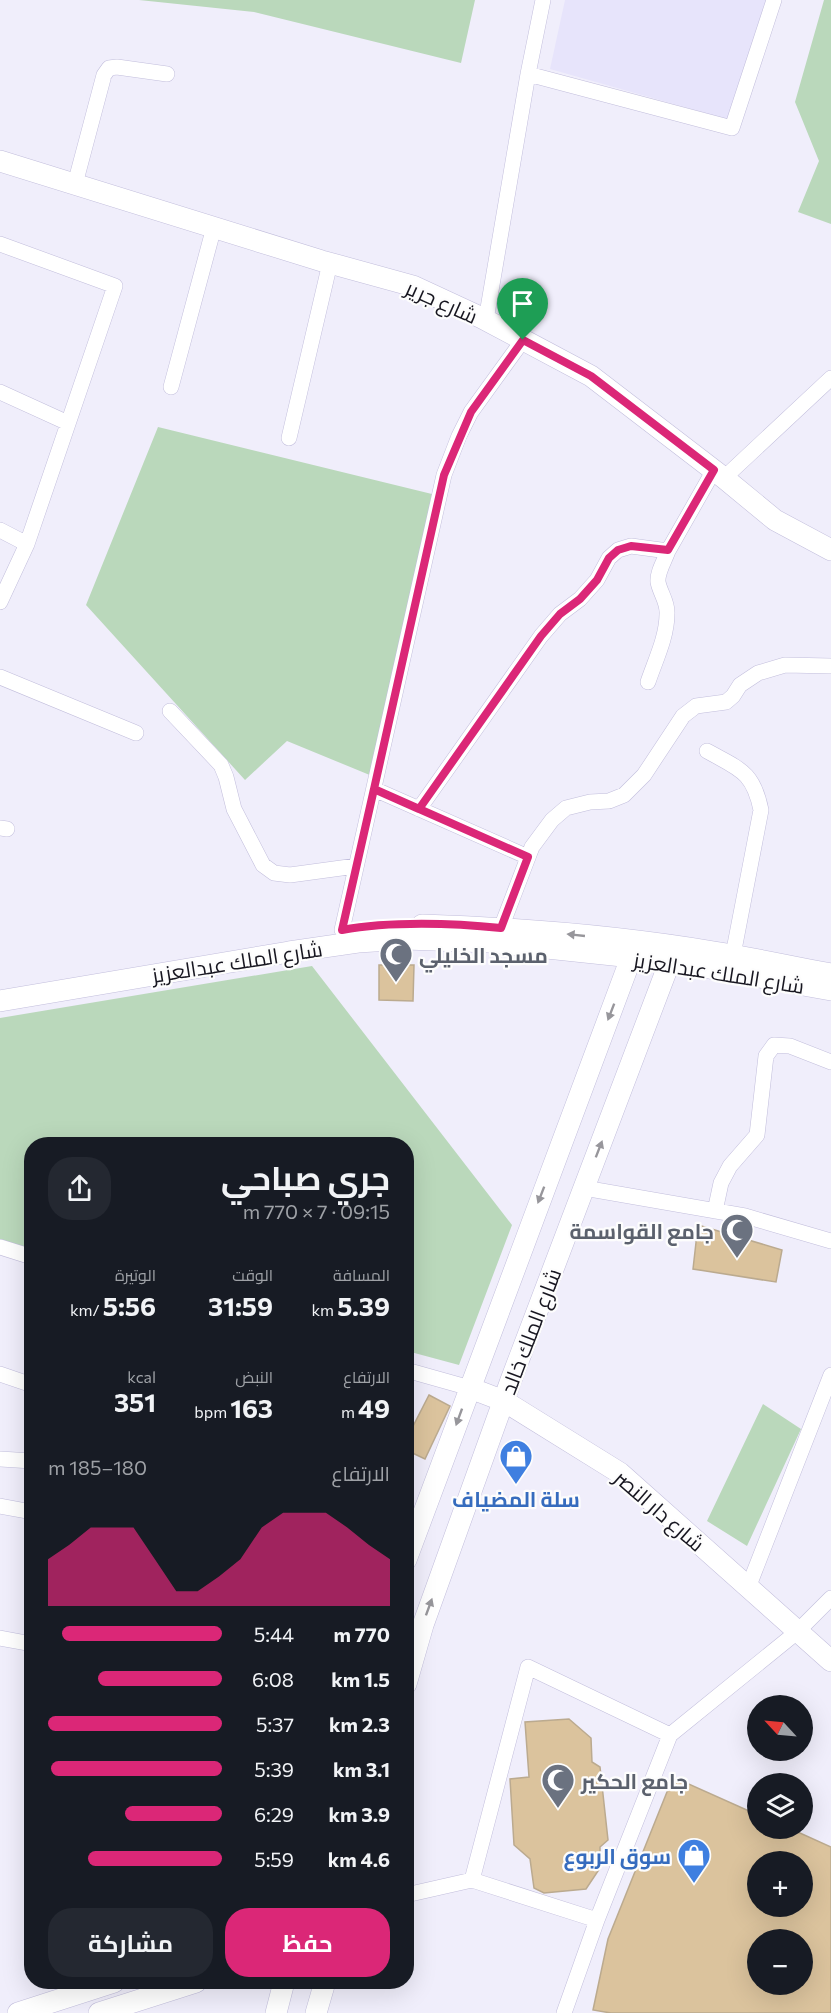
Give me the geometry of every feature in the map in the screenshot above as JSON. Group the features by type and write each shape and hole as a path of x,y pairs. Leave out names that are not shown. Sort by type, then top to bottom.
{"street":[{"path":"486,320 543,0"},
{"path":"528,74 732,128 774,0"},
{"path":"75,184 104,75 109,68 117,67 167,74"},
{"name":"شارع جرير","path":"0,161 330,263 413,286 486,320 591,376 775,520 831,550"},
{"path":"171,387 214,227"},
{"path":"0,244 115,286 27,544 0,602"},
{"path":"290,438 330,263"},
{"path":"342,930 444,475 471,412 523,340"},
{"path":"648,682 665,630 668,612 664,596 658,585 658,577 668,550 719,474 831,378"},
{"path":"0,392 68,423"},
{"path":"0,530 27,544"},
{"path":"419,809 541,636 560,614 580,599 597,580 609,558 618,550 631,546 668,550"},
{"path":"501,928 532,847 552,820 566,808 590,802 609,801 624,795 644,775 683,716 696,706 726,702 740,685 758,673 785,665 831,666"},
{"path":"0,677 136,733"},
{"path":"171,711 221,765 234,809 263,865 274,873 290,875 356,867"},
{"path":"707,751 749,777 757,792 761,810 733,955"},
{"path":"374,789 528,857"},
{"name":"شارع الملك عبدالعزيز","path":"0,987 356,927 407,924 501,928 672,954 831,990"},
{"name":"شارع الملك عبدالعزيز","path":"0,1001 358,942 406,939 633,949"},
{"name":"شارع الملك خالد","path":"414,1538 633,949"},
{"name":"شارع الملك عبدالعزيز","path":"672,954 733,955 831,974"},
{"name":"شارع الملك خالد","path":"414,1656 423,1625 504,1401 672,954"},
{"path":"715,1211 721,1183 730,1166 757,1135 766,1056 774,1045 790,1046 831,1062"},
{"path":"584,1188 745,1216 831,1240"},
{"path":"0,1247 24,1254"},
{"path":"414,1372 470,1388"},
{"path":"0,1374 24,1382"},
{"path":"748,1588 831,1375"},
{"name":"شارع دار النصر","path":"470,1388 504,1401 620,1473 831,1661"},
{"path":"0,1459 24,1460"},
{"path":"0,1506 24,1510"},
{"path":"564,2013 597,1920 670,1735 797,1632 831,1598"},
{"path":"0,1638 24,1642"},
{"path":"472,1880 528,1667 670,1735"},
{"path":"414,1893 472,1880 597,1920"},
{"path":"18,2013 92,1989"},
{"path":"107,2012 175,1989"},
{"path":"276,2013 282,1989"},
{"path":"316,2013 323,1989"}],"shaded area":[{"path":"565,0 768,0 730,120 550,69"}],"green space":[{"path":"139,0 475,0 461,63 254,12"},
{"path":"824,0 831,0 831,224 798,212 819,161 795,102"},
{"path":"158,427 436,495 377,778 287,741 245,780 86,605"},
{"path":"312,966 512,1225 459,1365 414,1353 414,1137 24,1137 24,1247 0,1240 0,1018"},
{"path":"763,1404 801,1429 747,1546 707,1521"}],"building":[{"name":"مسجد الخليلي","path":"379,965 414,965 413,1001 379,1000"},
{"name":"جامع القواسمة","path":"698,1225 782,1250 776,1282 693,1269"},
{"path":"429,1395 450,1406 425,1459 414,1454 414,1424"},
{"name":"جامع الحكير","path":"569,1719 591,1738 592,1762 600,1767 608,1840 600,1847 600,1868 586,1889 544,1893 534,1888 530,1859 514,1845 510,1779 529,1777 525,1722"},
{"name":"سوق الربوع","path":"673,1777 747,1810 747,1839 813,1839 831,1847 831,2013 611,2013 593,2010 608,1939"}],"place":[{"name":"مسجد الخليلي","path":"396,983"},
{"name":"جامع القواسمة","path":"737,1259"},
{"name":"سلة المضياف","path":"516,1485"},
{"name":"جامع الحكير","path":"558,1809"},
{"name":"سوق الربوع","path":"694,1884"}],"route":[{"path":"523,340 471,412 444,475 374,789 419,809 528,857 501,928 407,924 342,930 374,789 419,809 541,636 560,614 580,599 597,580 609,558 618,550 631,546 668,550 714,470 591,376 523,340"}]}
